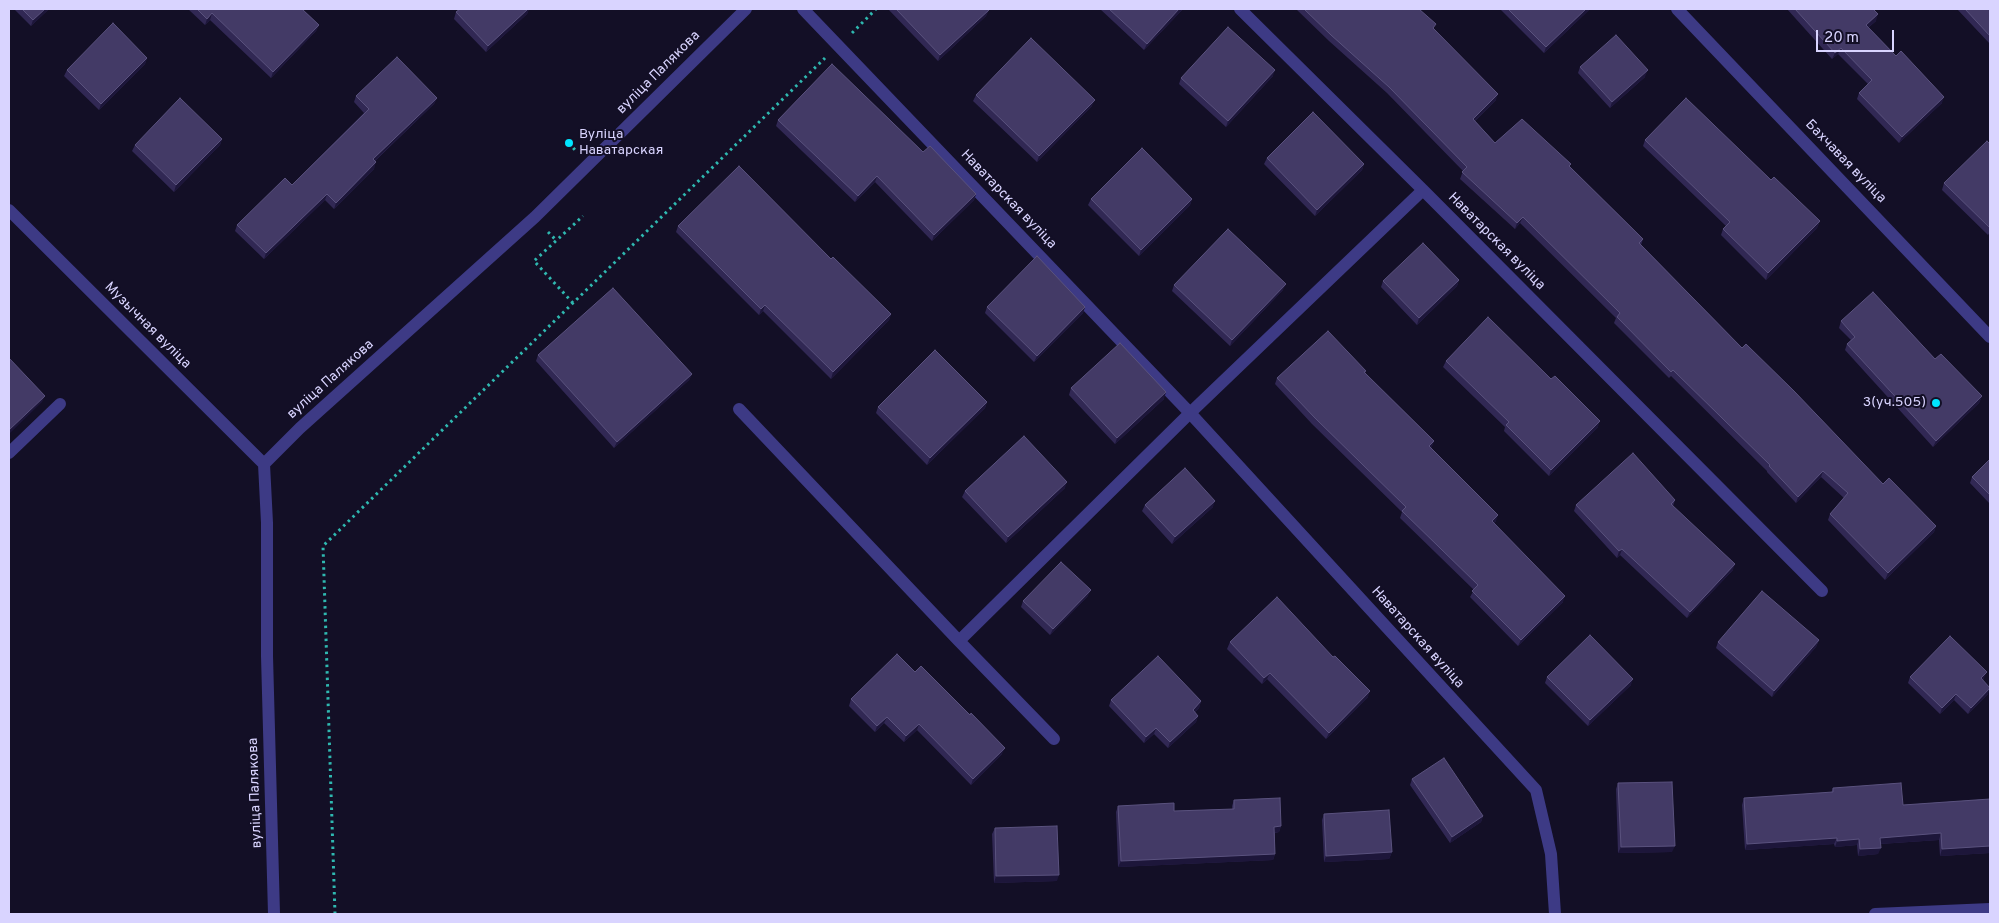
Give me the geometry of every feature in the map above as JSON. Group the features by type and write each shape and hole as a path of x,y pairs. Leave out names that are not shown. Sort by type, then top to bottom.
{"street":[{"name":"вуліца Палякова","path":"274,914 267,656 267,523 264,464 300,428 534,217 746,9"},
{"name":"Наватарская вуліца","path":"803,9 1190,413 1536,790 1550,854 1555,914"},
{"name":"Наватарская вуліца","path":"1240,9 1822,591"},
{"name":"Бахчавая вуліца","path":"1677,9 1990,337"},
{"path":"959,641 1190,413 1423,190"},
{"name":"Музычная вуліца","path":"9,210 264,464"},
{"path":"9,453 60,404"},
{"path":"738,409 1054,739"},
{"path":"1875,914 1990,910"}],"path":[{"path":"846,38 876,9"},
{"path":"335,914 323,546 831,53"},
{"path":"573,303 534,261 582,216"}],"building":[{"path":"22,9 45,9 33,20"},
{"path":"197,9 302,9 319,25 273,72 212,13 207,19"},
{"path":"460,9 528,9 488,46 456,12"},
{"path":"896,9 988,9 989,10 940,55"},
{"path":"1109,9 1179,9 1147,44"},
{"path":"1304,9 1419,9 1436,24 1433,28 1498,94 1473,119 1495,143 1522,119 1571,164 1569,166 1643,239 1639,243 1742,348 1746,344 1883,484 1889,478 1936,526 1888,573 1830,514 1848,493 1823,471 1798,497 1770,465 1673,370 1671,372 1617,317 1620,313 1523,217 1517,223 1462,172 1467,167 1389,87"},
{"path":"1508,9 1586,9 1546,47"},
{"path":"1795,9 1873,9 1878,14 1866,25 1896,56 1901,51 1944,97 1902,137 1859,93 1872,80 1841,48 1835,53"},
{"path":"1965,9 1990,9 1990,36"},
{"path":"113,23 147,58 101,104 67,70"},
{"path":"1228,27 1275,70 1228,121 1181,78"},
{"path":"1616,35 1648,70 1612,102 1580,67"},
{"path":"1031,38 1095,100 1039,156 976,95"},
{"path":"397,57 437,98 373,159 376,162 336,203 327,194 266,253 237,225 285,178 292,185 369,109 356,96"},
{"path":"832,64 923,152 930,146 976,194 934,235 877,176 858,196 778,120"},
{"path":"180,98 222,139 176,185 135,145"},
{"path":"1686,98 1771,180 1774,177 1820,221 1768,273 1723,229 1730,222 1645,140"},
{"path":"1313,112 1364,164 1317,210 1267,158"},
{"path":"1987,141 1990,144 1990,228 1944,183"},
{"path":"1142,148 1192,199 1141,250 1091,199"},
{"path":"739,166 831,259 833,257 891,314 833,372 765,305 761,309 678,226"},
{"path":"1228,229 1286,284 1232,340 1174,285"},
{"path":"1423,243 1459,280 1419,318 1383,281"},
{"path":"1037,256 1085,307 1037,356 987,307"},
{"path":"613,288 692,374 617,442 538,355"},
{"path":"1873,292 1935,359 1941,354 1982,396 1936,441 1847,344 1855,337 1841,321"},
{"path":"1488,317 1551,379 1555,376 1600,421 1551,470 1506,425 1509,422 1446,361"},
{"path":"1328,331 1366,371 1364,372 1434,441 1429,446 1498,515 1492,521 1565,596 1521,640 1472,591 1478,585 1402,511 1406,507 1277,378"},
{"path":"1120,343 1166,392 1117,438 1071,388"},
{"path":"935,350 987,402 930,458 878,407"},
{"path":"9,358 45,396 9,430"},
{"path":"1024,436 1067,482 1008,537 965,491"},
{"path":"1633,453 1675,500 1671,504 1735,564 1690,612 1622,549 1619,551 1576,505"},
{"path":"1990,459 1990,495 1972,477"},
{"path":"1185,468 1215,501 1175,537 1145,505"},
{"path":"1061,562 1091,590 1053,629 1023,601"},
{"path":"1762,591 1819,640 1774,691 1718,642"},
{"path":"1277,597 1333,657 1335,656 1370,691 1329,733 1270,673 1264,678 1230,642"},
{"path":"1590,635 1633,679 1590,720 1547,677"},
{"path":"1950,636 1987,672 1981,678 1990,688 1971,708 1956,694 1942,708 1910,677"},
{"path":"897,654 915,672 921,666 1005,748 973,779 919,724 906,736 887,717 877,726 851,699"},
{"path":"1158,656 1201,701 1193,710 1198,716 1170,742 1156,728 1146,737 1111,700"},
{"path":"1444,758 1483,816 1452,837 1412,779"},
{"path":"1672,782 1675,846 1621,847 1618,783"},
{"path":"1901,783 1903,805 1990,799 1990,846 1942,849 1941,833 1880,838 1881,848 1860,849 1859,839 1837,841 1837,838 1747,844 1744,798 1833,792 1833,788"},
{"path":"1280,798 1281,826 1274,827 1275,854 1121,861 1118,806 1174,803 1174,811 1234,809 1234,800"},
{"path":"1389,810 1392,852 1326,856 1324,814"},
{"path":"1057,826 1059,875 996,876 995,828"}],"place":[{"name":"Вуліца Наватарская","path":"569,143"},
{"name":"3(уч.505)","path":"1936,403"}]}
